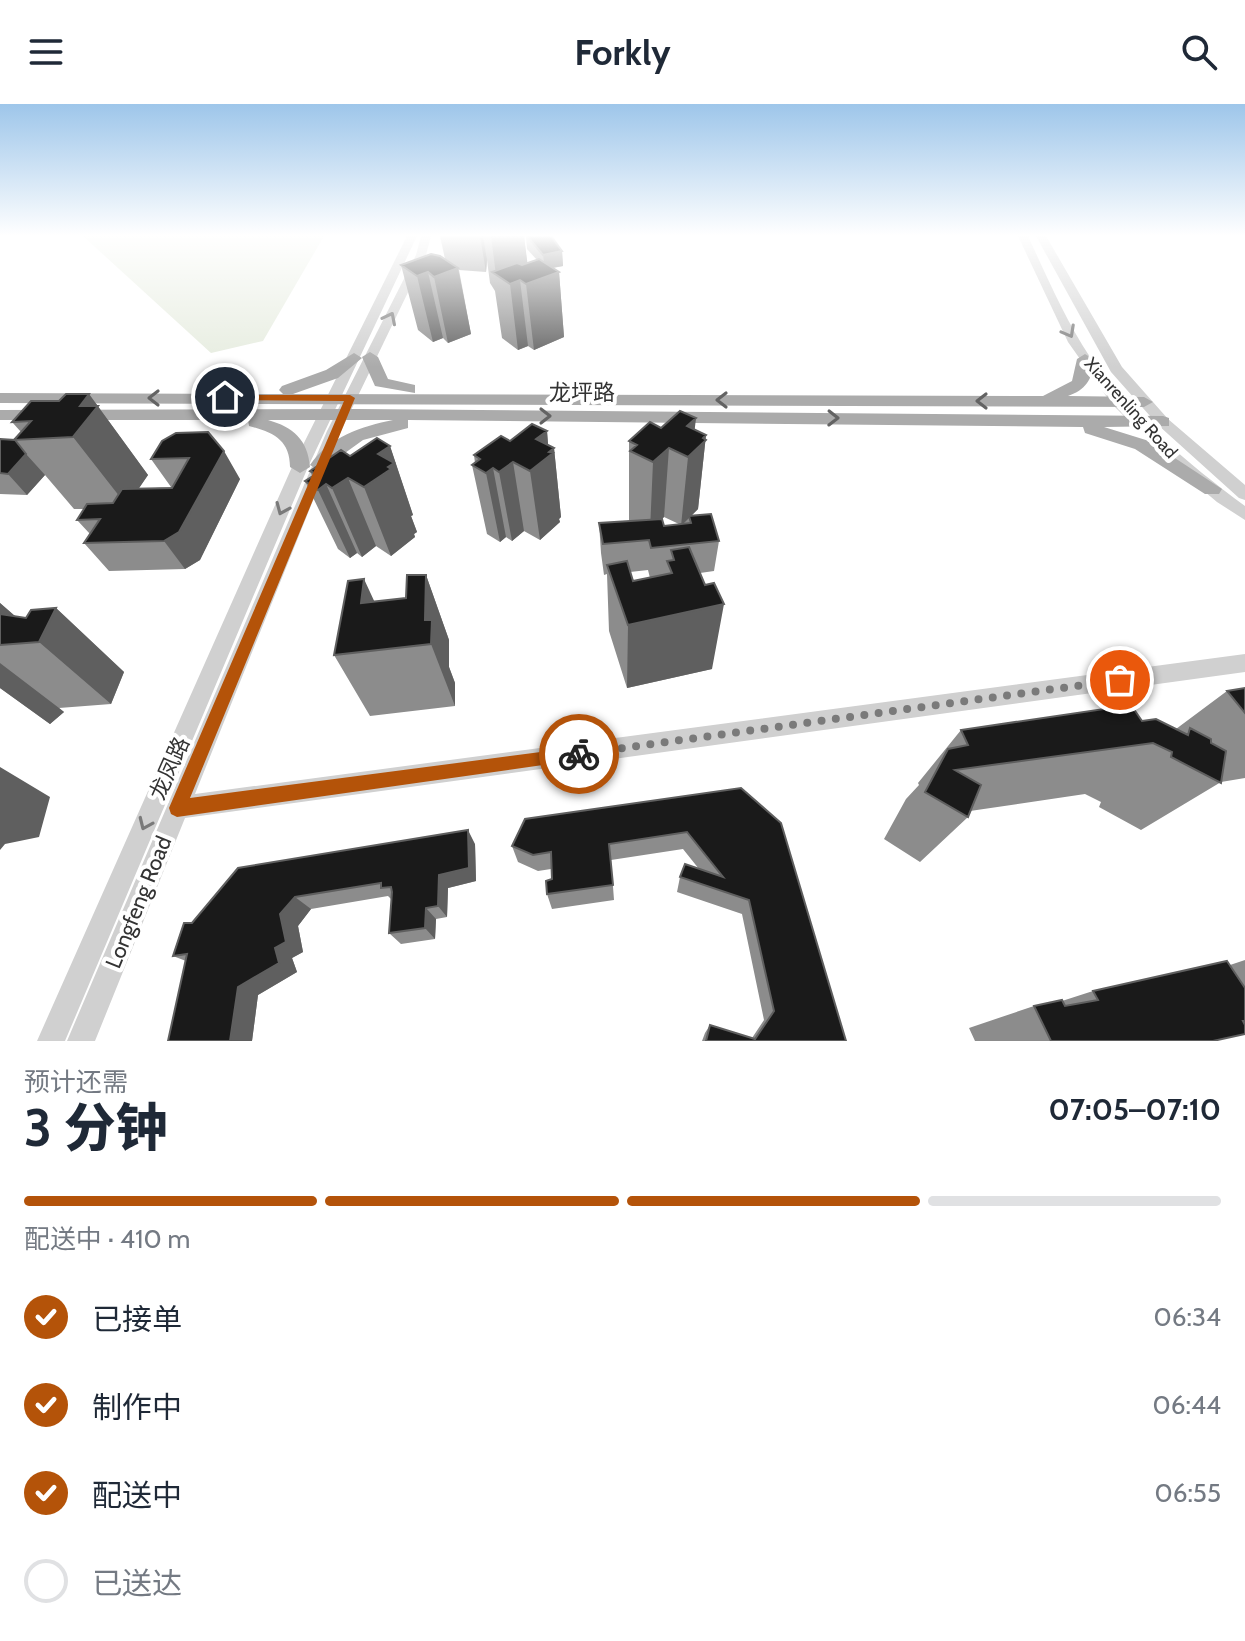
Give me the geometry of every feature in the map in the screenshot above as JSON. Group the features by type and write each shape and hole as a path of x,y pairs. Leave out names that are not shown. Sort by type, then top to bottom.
{"main road":[{"path":"222,406 314,383 362,357 381,382 468,407"},
{"path":"1011,401 1074,390 1086,373 1085,359"},
{"name":"龙坪路","path":"0,398 222,406 468,407 1163,422"},
{"name":"龙坪路","path":"468,407 1144,402"},
{"path":"222,406 275,426 289,435 310,466 337,445 360,433 468,407"},
{"name":"龙坪路","path":"0,415 222,406"},
{"path":"1022,420 1115,435 1172,461 1212,489"}],"street":[{"name":"龙凤路","path":"51,1041 362,357 394,280"},
{"path":"362,357 407,280"},
{"name":"Xianrenling Road","path":"1045,280 1085,359 1121,402 1212,489 1245,514"},
{"name":"Xianrenling Road","path":"1064,280 1096,339 1144,402 1245,494"},
{"name":"Longfeng Road","path":"81,1041 177,808 310,466"},
{"path":"177,808 1245,663"}],"shaded area":[{"path":"131,280 299,280 263,341 211,353"}],"building":[{"path":"504,280 538,280 526,284 520,280 510,284"},
{"path":"66,394 89,394 80,406 98,406 73,437 14,440 31,421 12,422 31,401 59,401"},
{"path":"680,411 696,418 687,426 706,435 703,438 706,440 688,457 669,448 653,462 630,451 637,445 629,441 650,422 661,428"},
{"path":"532,424 547,431 536,439 554,448 549,452 553,453 530,471 513,462 499,472 493,468 486,473 472,465 480,459 474,455 501,436 510,441"},
{"path":"208,432 224,451 179,532 164,541 84,543 100,519 77,520 87,504 113,503 122,489 172,488 189,458 151,459 162,441 176,433"},
{"path":"377,438 390,446 378,454 394,463 388,467 391,469 364,487 348,478 332,488 326,484 318,490 305,481 316,474 310,471 341,450 350,456"},
{"path":"0,439 15,440 26,454 8,474 0,473"},
{"path":"711,514 719,541 651,548 649,540 603,544 599,523 662,519 664,526 691,523 689,516"},
{"path":"689,547 705,585 714,583 724,604 628,625 607,565 627,561 633,581 672,573 667,561 674,560 671,550"},
{"path":"407,575 426,575 425,620 432,620 431,644 334,655 348,581 364,579 361,603 406,598"},
{"path":"56,608 39,642 0,645 0,614 26,618 31,610"},
{"path":"1245,688 1245,713 1227,691"},
{"path":"1131,705 1142,721 1156,719 1188,735 1190,728 1226,751 1221,783 1171,757 1172,752 1153,743 955,770 981,785 968,817 925,792 948,749 968,745 961,730"},
{"path":"741,788 781,823 846,1041 706,1041 710,1025 755,1039 774,1011 749,900 680,877 685,864 723,877 687,832 609,844 613,885 547,894 546,881 552,879 551,852 533,855 512,846 525,819"},
{"path":"468,830 469,868 439,875 438,906 426,908 425,928 389,933 392,892 391,887 381,888 381,883 295,897 280,914 286,942 275,948 279,963 238,987 230,1041 168,1041 187,954 173,956 184,923 192,923 238,868"},
{"path":"1227,961 1245,988 1245,1034 1213,1041 1051,1041 1034,1006 1062,1000 1065,1006 1098,1000 1093,991"}],"way so far":[{"path":"579,754 1120,680"}],"route":[{"path":"225,397 350,398 177,808 579,754"}]}
